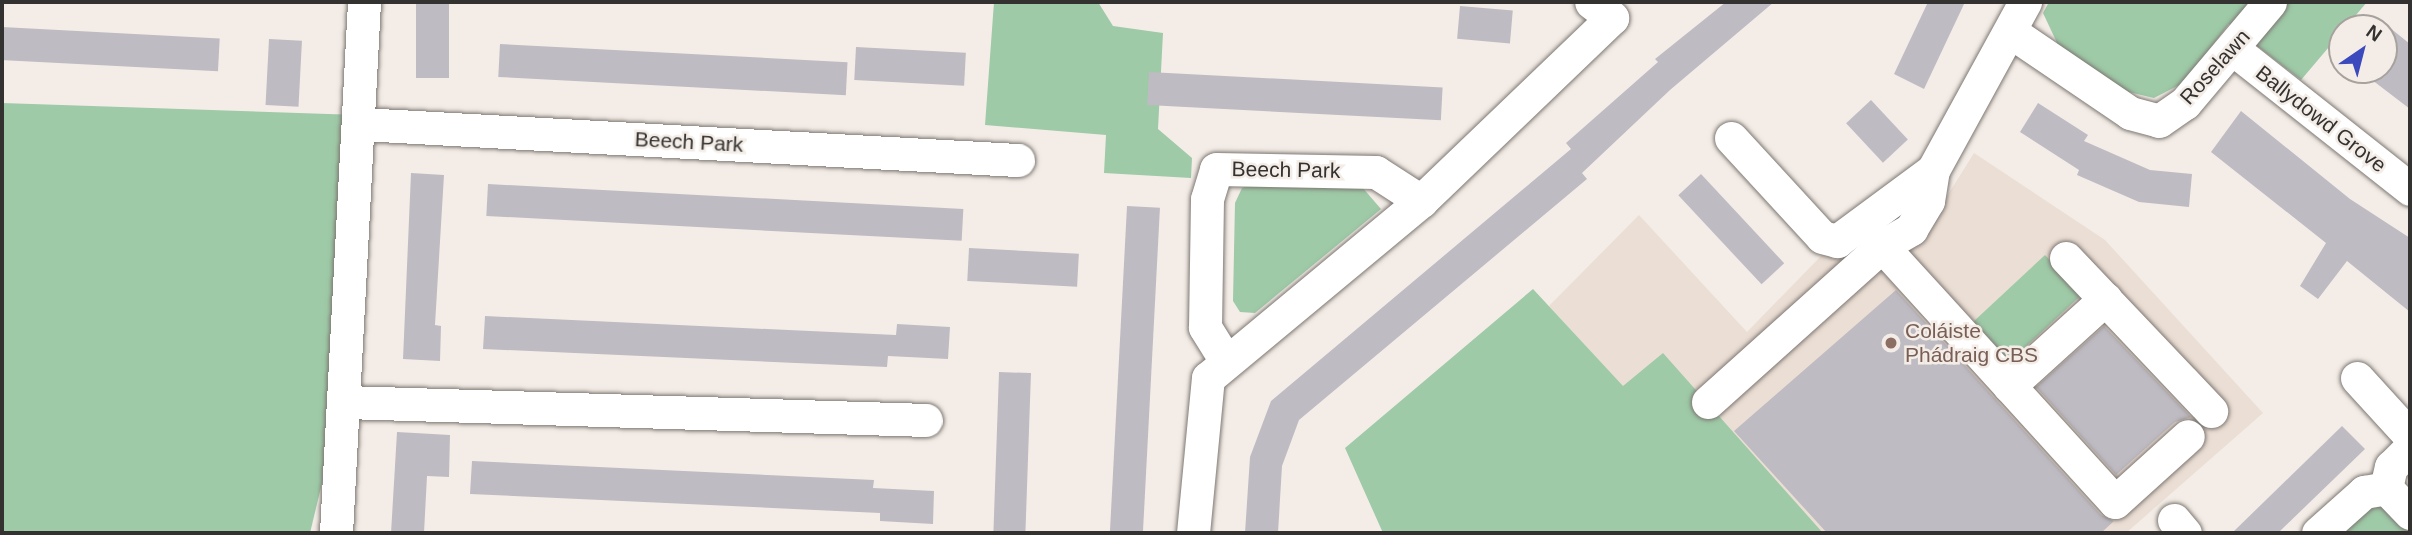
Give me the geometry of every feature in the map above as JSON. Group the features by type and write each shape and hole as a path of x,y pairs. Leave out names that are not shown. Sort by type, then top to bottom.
{"street":[{"path":"336,533 361,124 363,2"},
{"path":"1708,402 1882,246 1911,229 1928,201 1933,170 2011,32 2025,2"},
{"name":"Roselawn","path":"2011,32 2130,113 2159,121 2233,49 2270,2"},
{"path":"1193,533 1201,396 1208,378 1226,360 1421,201 1610,7"},
{"name":"Ballydowd Grove","path":"2233,49 2410,189"},
{"name":"Beech Park","path":"361,124 1018,160"},
{"path":"1731,138 1822,237 1837,241 1933,170"},
{"name":"Beech Park","path":"1226,360 1205,327 1207,199 1216,169 1376,172 1421,201"},
{"path":"1882,246 2115,502 2188,436"},
{"path":"2066,258 2211,411"},
{"path":"2009,386 2105,299"},
{"path":"2357,378 2410,436"},
{"path":"345,402 926,419"},
{"path":"2386,488 2390,467 2410,448"},
{"path":"2386,488 2410,513"},
{"path":"2318,533 2364,492 2386,488"}],"shaded area":[{"name":"Coláiste Phádraig CBS","path":"1974,153 2105,240 2263,413 2126,533 1823,533 1663,354 1623,387 1549,306 1639,215 1747,332 1822,255 1856,249 1916,195 1939,209"}],"green space":[{"path":"994,2 1098,2 1113,26 1163,33 1158,129 1192,158 1191,178 1104,173 1106,135 985,125"},
{"path":"2049,2 2367,2 2357,14 2328,14 2328,48 2301,80 2229,24 2183,83 2154,98 2120,90 2058,45 2043,13"},
{"path":"2,103 358,115 344,392 310,533 2,533"},
{"path":"1255,183 1362,187 1381,209 1255,313 1240,312 1233,301 1235,203 1242,188"},
{"path":"2045,255 2082,294 2010,361 1973,322"},
{"path":"1533,289 1623,386 1663,353 1823,533 1383,533 1345,448"},
{"path":"2362,504 2385,505 2410,533 2331,533"}],"building":[{"path":"416,2 449,2 449,78 416,78"},
{"path":"1726,2 1774,2 1670,90 1582,173 1587,179 1299,420 1282,466 1278,533 1245,533 1250,457 1271,401 1571,149 1566,143 1658,62 1655,59"},
{"path":"1928,2 1965,2 1924,89 1894,74"},
{"path":"1460,6 1513,11 1510,43 1457,39"},
{"path":"2,27 220,38 218,71 2,60"},
{"path":"2398,34 2410,44 2410,109 2377,84 2398,84"},
{"path":"269,39 302,41 299,107 266,105"},
{"path":"500,44 848,62 846,95 498,77"},
{"path":"856,47 966,53 964,86 854,80"},
{"path":"1149,72 1443,87 1441,120 1147,105"},
{"path":"1871,100 1908,139 1883,163 1846,123"},
{"path":"2038,103 2088,135 2084,141 2150,170 2192,174 2189,207 2139,202 2077,175 2079,170 2020,132"},
{"path":"2241,111 2350,199 2410,238 2410,312 2347,261 2318,299 2300,286 2326,243 2211,152"},
{"path":"411,173 444,175 435,325 441,326 440,361 403,359"},
{"path":"1701,174 1784,263 1762,284 1678,195"},
{"path":"488,184 963,209 962,241 486,216"},
{"path":"1127,206 1160,208 1143,533 1110,532"},
{"path":"969,248 1079,254 1077,287 967,281"},
{"path":"1896,290 2101,515 2114,521 2101,533 1827,533 1734,431"},
{"path":"485,316 896,335 897,324 950,327 948,359 888,356 887,367 483,349"},
{"path":"2104,326 2191,417 2175,422 2116,475 2036,387"},
{"path":"999,372 1031,373 1025,533 993,533"},
{"path":"2342,426 2365,449 2278,533 2232,533"},
{"path":"397,432 450,435 449,477 427,476 424,533 391,533"},
{"path":"472,461 874,480 873,488 934,491 933,524 880,521 880,513 470,494"}],"place":[{"name":"Coláiste Phádraig CBS","path":"1891,343"}]}
